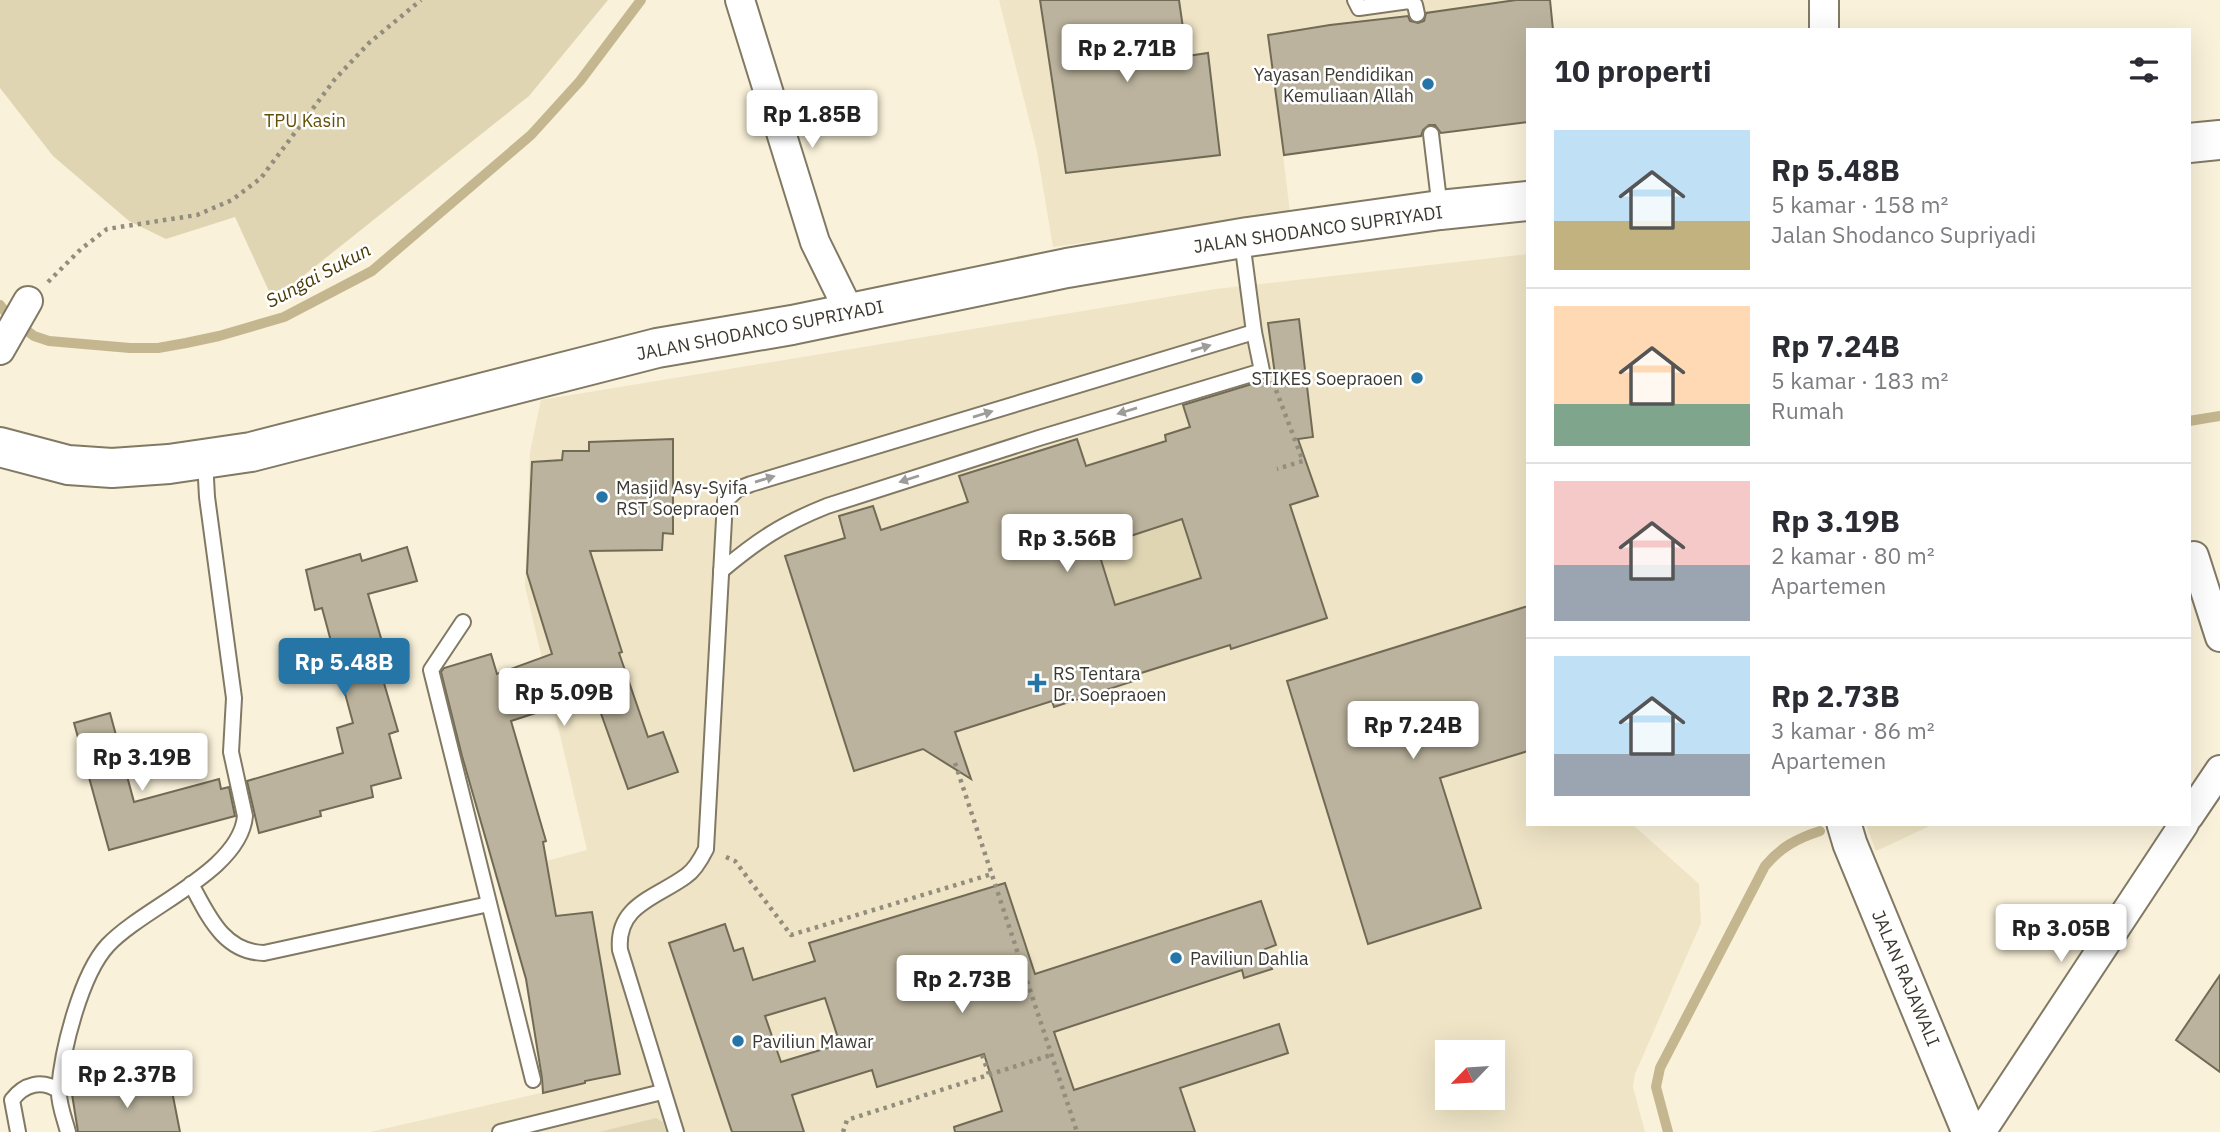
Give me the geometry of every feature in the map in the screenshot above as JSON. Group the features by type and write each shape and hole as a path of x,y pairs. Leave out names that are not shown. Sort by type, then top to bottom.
{"main road":[{"path":"2191,143 2220,140"},
{"name":"JALAN SHODANCO SUPRIYADI","path":"0,447 68,465 101,467 169,464 251,452 657,348 850,313 1067,268 1440,210 1526,201"}],"street":[{"path":"740,0 815,242 850,313"},
{"path":"1824,0 1824,28"},
{"path":"0,350 28,301"},
{"path":"2201,555 2220,637"},
{"path":"2191,813 2220,771"},
{"name":"JALAN RAJAWALI","path":"1845,826 1969,1132"},
{"path":"1981,1132 2183,826"}],"lane":[{"path":"1354,0 1359,8 1409,1 1415,5 1417,15"},
{"path":"1431,134 1440,210"},
{"path":"721,571 760,539 796,518 827,506 1039,438 1262,371 1242,239"},
{"path":"676,1132 618,936 634,908 688,875 706,849 725,501 738,489 1254,332"},
{"path":"68,1132 59,1091 71,1026 93,966 107,946 132,924 223,859 237,844 244,826 245,816 231,752 234,698 207,497 205,459"},
{"path":"463,622 431,670 533,1080"},
{"path":"191,884 216,930 234,945 251,953 264,953 489,904"},
{"path":"18,1132 12,1100 20,1089 40,1083 51,1085 59,1091"},
{"path":"500,1132 662,1092"}],"path":[{"path":"28,301 81,249 107,229 197,215 232,200 261,177 335,79 360,52 421,0"},
{"path":"955,763 1077,1132"},
{"path":"706,849 735,861 791,935 992,874"},
{"path":"982,1055 989,1074"},
{"path":"843,1132 847,1120 1051,1055"}],"shaded area":[{"path":"999,0 1516,0 1432,13 1448,132 1420,136 1405,17 1269,35 1290,213 1053,247 1037,151"},
{"name":"RS Tentara Dr. Soepraoen","path":"1526,254 1526,826 1634,826 1699,884 1701,923 1635,1074 1633,1087 1645,1132 370,1132 585,1083 546,861 587,850 525,586 530,452 541,400 1216,289"},
{"path":"1867,826 1930,826 1876,851"}],"green space":[{"name":"TPU Kasin","path":"0,0 608,0 529,96 273,300 235,217 166,239 129,221 53,156 0,88"},
{"path":"1182,519 1201,578 1115,605 1097,547"},
{"path":"656,1118 663,1122 666,1132 599,1132"}],"building":[{"path":"1040,0 1179,0 1187,56 1208,53 1220,155 1066,173"},
{"path":"1516,0 1550,0 1553,28 1526,28 1526,122 1441,133 1435,125 1429,125 1421,136 1284,155 1268,35 1408,16 1410,21 1418,23 1424,21 1426,13"},
{"path":"1299,319 1313,437 1298,439 1318,496 1290,505 1327,618 1231,649 1230,645 1138,674 1140,679 1054,707 1052,701 955,732 971,779 923,749 854,771 785,556 845,538 839,516 873,506 881,530 968,502 959,476 1077,439 1086,466 1166,441 1165,435 1190,427 1183,405 1252,384 1276,382 1268,323","holes":["1182,519 1201,578 1115,605 1097,547"]},
{"path":"673,439 673,534 663,533 662,550 590,551 622,652 619,653 648,737 663,732 678,772 628,789 594,694 511,721 546,841 543,842 556,916 592,912 620,1074 543,1093 526,979 462,756 441,672 444,668 491,654 497,674 552,654 527,573 532,462 562,460 563,451 589,451 589,442"},
{"path":"407,547 417,581 368,594 383,645 374,649 398,731 389,734 401,778 371,786 373,797 320,811 321,816 259,833 247,781 343,753 337,728 353,723 322,608 315,610 306,570 360,554 362,561"},
{"path":"1526,607 1526,752 1440,778 1481,908 1368,944 1287,681"},
{"path":"110,713 134,802 219,779 221,789 229,787 235,816 109,850 74,723"},
{"path":"1005,883 1035,974 1261,901 1276,945 1265,949 1272,969 1244,978 1242,970 1054,1032 1074,1090 1279,1024 1288,1053 1180,1088 1195,1132 955,1132 954,1127 1002,1111 984,1054 877,1087 872,1070 792,1095 804,1132 732,1132 669,943 725,924 734,951 743,948 753,980 815,961 809,943","holes":["825,998 840,1044 781,1062 765,1016"]},
{"path":"2220,975 2220,1072 2176,1040"},
{"path":"170,1081 180,1132 78,1132 72,1094"}],"waterway":[{"name":"Sungai Sukun","path":"0,305 10,318 34,336 49,341 130,348 158,348 186,343 284,317 372,271 531,135 580,81 641,0"},
{"path":"2191,421 2220,416"},
{"path":"1668,1132 1656,1087 1660,1068 1765,866 1789,844 1820,831"}],"place":[{"name":"Yayasan Pendidikan Kemuliaan Allah","path":"1428,84"},
{"name":"STIKES Soepraoen","path":"1417,378"},
{"name":"Masjid Asy-Syifa RST Soepraoen","path":"602,497"},
{"name":"RS Tentara Dr. Soepraoen","path":"1037,683"},
{"name":"Paviliun Dahlia","path":"1176,958"},
{"name":"Paviliun Mawar","path":"738,1041"}]}
